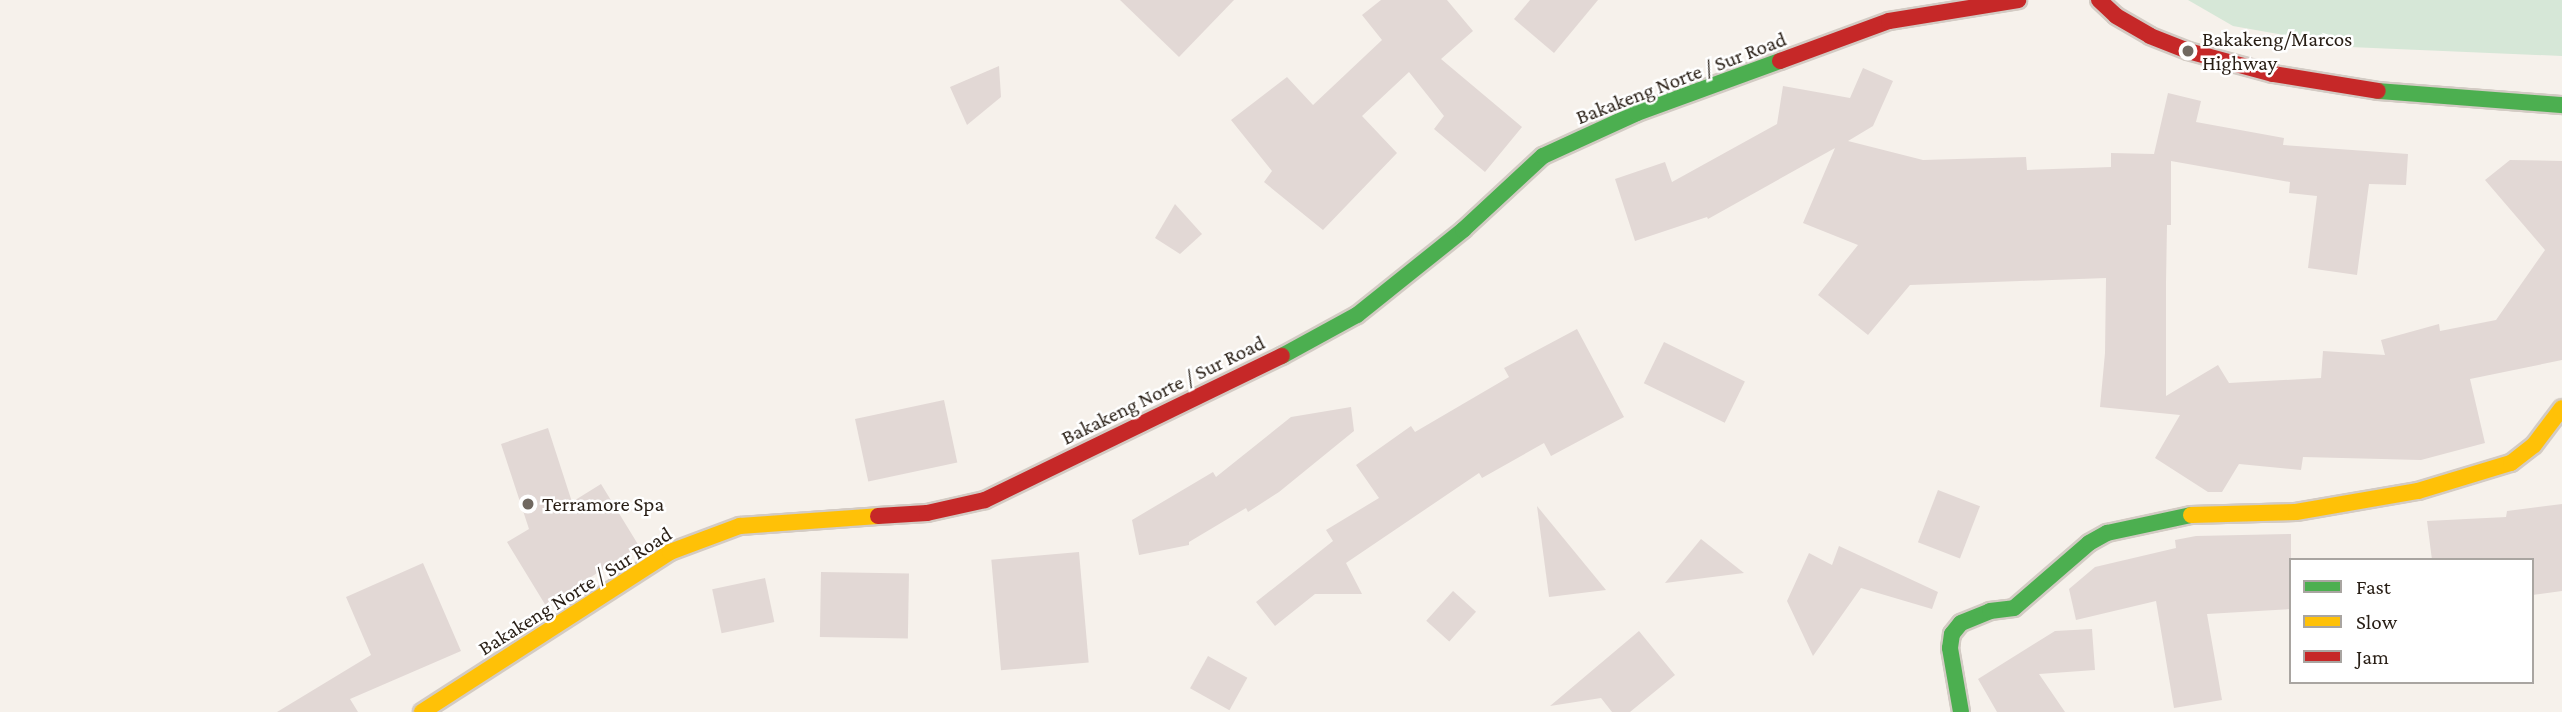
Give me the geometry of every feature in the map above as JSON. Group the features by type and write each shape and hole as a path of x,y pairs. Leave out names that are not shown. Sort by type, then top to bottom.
{"main road":[{"path":"1889,22 1904,0"},
{"name":"Bakakeng Norte / Sur Road","path":"422,712 670,552 740,526 927,513 985,500 1248,374 1357,315 1463,230 1543,156 1637,113 1889,22 2018,0"},
{"path":"2099,0 2116,16 2150,36 2188,51 2273,74 2392,93 2562,104"},
{"path":"1961,712 1951,663 1952,634 1961,623 2014,608 2089,543 2107,533 2193,514 2296,512 2418,491 2511,463 2534,445 2562,408"}],"green space":[{"path":"2188,0 2562,0 2562,56 2350,47 2233,26"}],"building":[{"path":"1120,0 1234,0 1179,57"},
{"path":"1381,0 1447,0 1473,31 1441,59 1522,127 1485,172 1434,129 1444,116 1409,72 1362,116 1397,153 1323,230 1264,182 1272,171 1231,120 1287,77 1313,105 1382,40 1362,15"},
{"path":"1530,0 1598,0 1554,53 1514,19"},
{"path":"999,66 1001,97 967,125 950,87"},
{"path":"1863,68 1893,81 1873,126 1848,141 1923,160 2026,157 2027,170 2111,167 2111,153 2154,154 2168,93 2201,101 2196,122 2284,138 2283,145 2408,154 2406,185 2369,184 2357,275 2308,268 2317,196 2289,193 2290,182 2171,161 2171,225 2167,225 2166,396 2218,365 2229,383 2321,378 2323,351 2385,355 2381,340 2439,324 2440,331 2496,320 2545,250 2485,180 2510,160 2562,161 2562,360 2470,379 2485,443 2421,460 2303,457 2301,470 2239,464 2222,492 2208,492 2155,458 2180,415 2100,407 2105,353 2106,278 1910,285 1868,335 1818,295 1858,245 1803,223 1835,148 1708,219 1707,217 1635,241 1615,179 1665,162 1672,182 1777,124 1783,86 1850,98"},
{"path":"1175,204 1202,234 1180,254 1155,238"},
{"path":"1577,329 1624,417 1551,456 1544,443 1482,478 1479,473 1346,563 1362,594 1315,594 1275,626 1256,602 1333,541 1326,530 1379,498 1356,465 1411,426 1415,432 1509,377 1504,368"},
{"path":"1664,342 1745,381 1725,423 1644,383"},
{"path":"944,400 957,463 868,482 855,419"},
{"path":"1351,407 1354,431 1279,492 1248,512 1246,508 1189,542 1189,545 1139,555 1132,520 1213,472 1216,477 1291,417"},
{"path":"548,428 572,502 601,484 639,546 546,606 507,542 529,529 501,444"},
{"path":"1938,490 1980,506 1960,558 1918,542"},
{"path":"2562,504 2562,591 2534,595 2534,558 2432,558 2427,521 2506,517 2507,511"},
{"path":"1537,506 1606,590 1549,597"},
{"path":"2291,534 2289,609 2207,614 2222,700 2174,708 2156,601 2076,620 2069,589 2095,567 2176,548 2175,540 2196,536"},
{"path":"1701,539 1744,573 1665,583"},
{"path":"1839,546 1938,592 1932,609 1861,588 1813,656 1787,601 1809,553 1832,565"},
{"path":"1079,552 1089,663 1001,670 991,560"},
{"path":"423,563 461,651 350,699 358,712 277,712 371,655 346,597"},
{"path":"821,572 909,574 908,639 820,637"},
{"path":"765,578 774,622 722,633 712,589"},
{"path":"1453,591 1476,612 1449,641 1426,621"},
{"path":"2092,629 2095,670 2039,674 2065,712 1997,712 1978,679 2055,631"},
{"path":"1639,631 1675,675 1630,712 1612,712 1601,698 1550,706"},
{"path":"1208,656 1247,678 1229,710 1190,688"}],"traffic: fast":[{"path":"1282,356 1357,315 1463,230 1543,156 1637,113 1780,61"},
{"path":"2378,91 2562,105"},
{"path":"1961,712 1950,648 1952,634 1961,623 1990,611 2014,608 2089,543 2107,533 2191,515"}],"traffic: slow":[{"path":"2191,515 2296,512 2418,491 2511,463 2534,445 2562,408"},
{"path":"422,712 670,552 740,526 878,516"}],"traffic: jam":[{"path":"1780,61 1889,21 2018,0"},
{"path":"2099,0 2116,16 2150,36 2188,51 2273,74 2378,91"},
{"path":"878,516 927,513 985,500 1282,356"}],"place":[{"name":"Bakakeng/Marcos Highway","path":"2188,51"},
{"name":"Terramore Spa","path":"528,504"}]}
